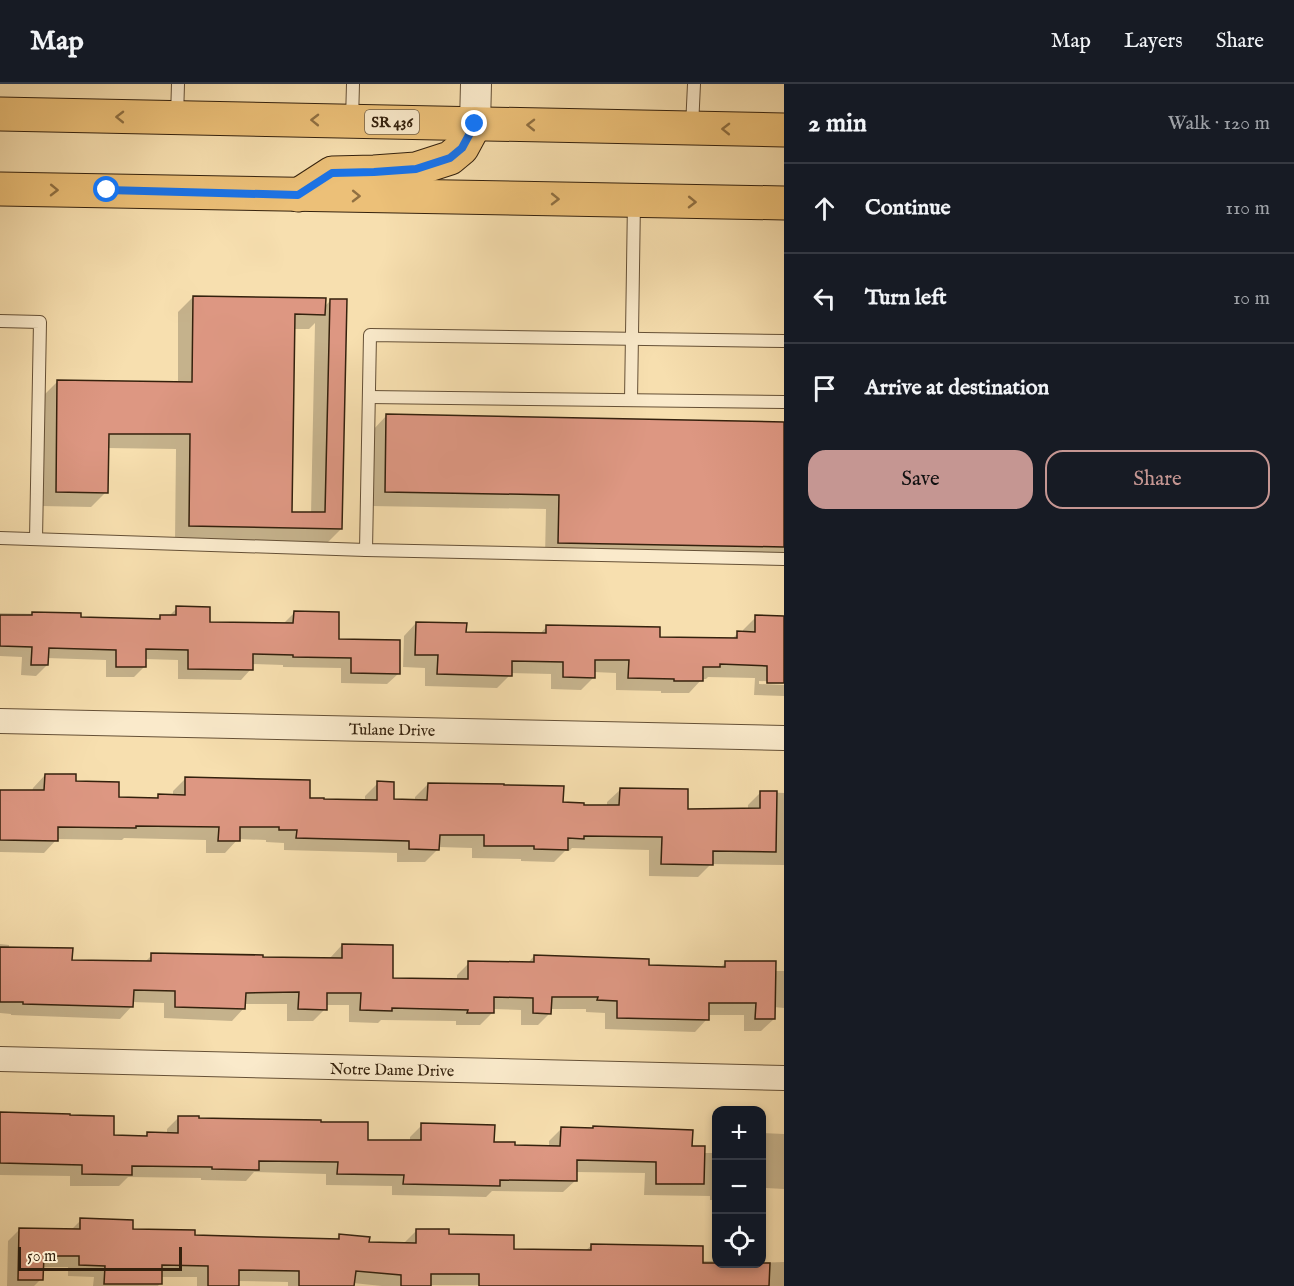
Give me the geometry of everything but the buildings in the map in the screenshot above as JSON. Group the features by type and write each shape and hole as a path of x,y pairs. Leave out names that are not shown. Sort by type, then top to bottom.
{"main road":[{"name":"SR 436","path":"0,114 784,130"},
{"path":"298,195 332,173 416,169 450,158 462,148 475,124"},
{"path":"0,189 784,203"}],"street":[{"path":"475,124 476,84"},
{"name":"Tulane Drive","path":"0,721 784,738"},
{"name":"Notre Dame Drive","path":"0,1059 784,1078"}],"lane":[{"path":"177,118 178,84"},
{"path":"352,121 353,84"},
{"path":"692,128 694,84"},
{"path":"631,400 634,201"},
{"path":"0,321 39,322 36,539"},
{"path":"366,550 370,335 784,341"},
{"path":"369,397 784,402"},
{"path":"0,538 366,550 784,559"}],"route":[{"path":"107,190 298,195 332,173 416,169 450,158 462,148 475,124"}]}
